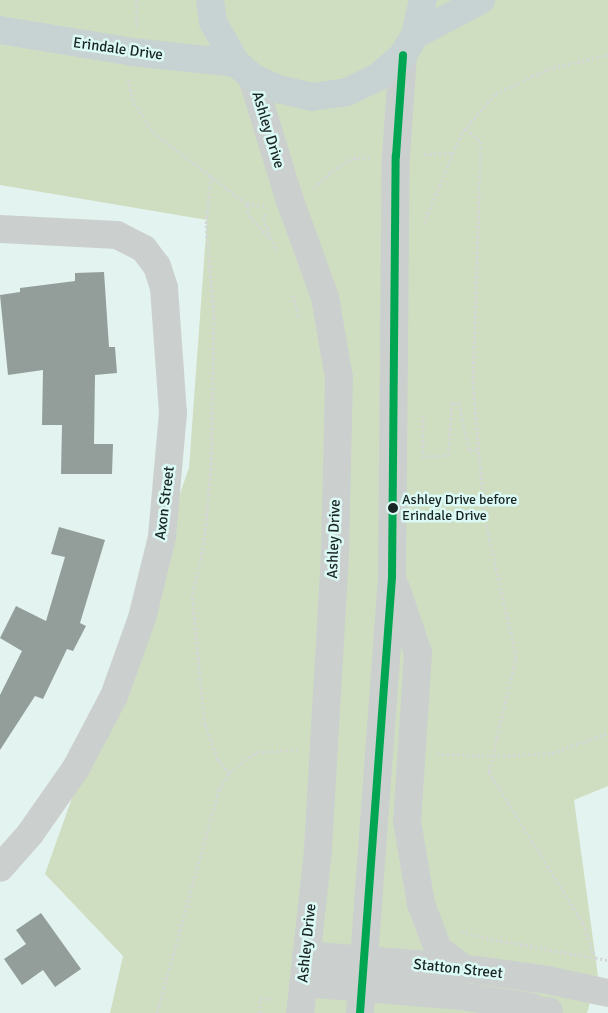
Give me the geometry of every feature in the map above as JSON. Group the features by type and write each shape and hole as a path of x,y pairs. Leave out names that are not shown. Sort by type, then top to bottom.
{"main road":[{"path":"210,0 213,22 244,70"},
{"path":"361,1000 366,960 392,577 396,156 409,45 423,0"},
{"path":"409,45 481,0"},
{"name":"Erindale Drive","path":"0,30 244,70 278,89 312,97 347,92 378,77 409,45"},
{"name":"Ashley Drive","path":"244,70 325,297 338,378 335,554 322,785 300,1013"},
{"name":"Axon Street","path":"0,229 117,235 144,249 157,266 164,288 172,414 162,537 142,618 114,696 76,768 30,834 0,868"},
{"path":"392,577 418,653 407,820 421,904 438,949 463,968"},
{"name":"Statton Street","path":"306,955 463,968 548,980 608,993"},
{"name":"Statton Street","path":"303,983 361,1000 461,996 553,1012"},
{"path":"501,1013 553,1012"}],"path":[{"path":"136,0 138,34 127,72 130,94 147,126 247,204 254,207 271,204"},
{"path":"452,152 466,128 495,94 548,69 608,55"},
{"path":"466,128 481,141 473,386 485,519 516,657 489,772 582,922 595,958"},
{"path":"211,176 206,225 214,317 211,468 204,542 192,597 205,724 218,760 229,773"},
{"path":"247,204 250,216 272,241"},
{"path":"292,293 299,320"},
{"path":"423,407 423,456 448,455 452,403 459,403 469,450 479,449"},
{"path":"493,756 552,753 608,733"},
{"path":"157,1013 206,826 229,773 256,752 283,748"},
{"path":"456,927 471,935 608,960"},
{"path":"260,998 260,1013"}],"green space":[{"path":"0,0 608,0 608,786 574,800 598,976 587,1013 110,1013 123,956 45,874 189,468 207,220 0,185"}],"building":[{"path":"104,272 109,347 115,347 117,373 95,375 94,444 113,444 112,474 61,474 62,425 42,425 43,370 8,375 0,295 20,292 20,288 75,281 75,273"},
{"path":"59,527 105,540 80,623 86,626 73,651 67,649 43,699 35,696 0,750 0,695 22,651 0,638 16,606 46,621 65,557 51,554"},
{"path":"41,913 81,969 55,987 43,970 22,985 4,959 26,944 16,930"}],"transit line":[{"path":"360,1013 392,577 396,156 403,55"}],"place":[{"name":"Ashley Drive before Erindale Drive","path":"393,508"}]}
